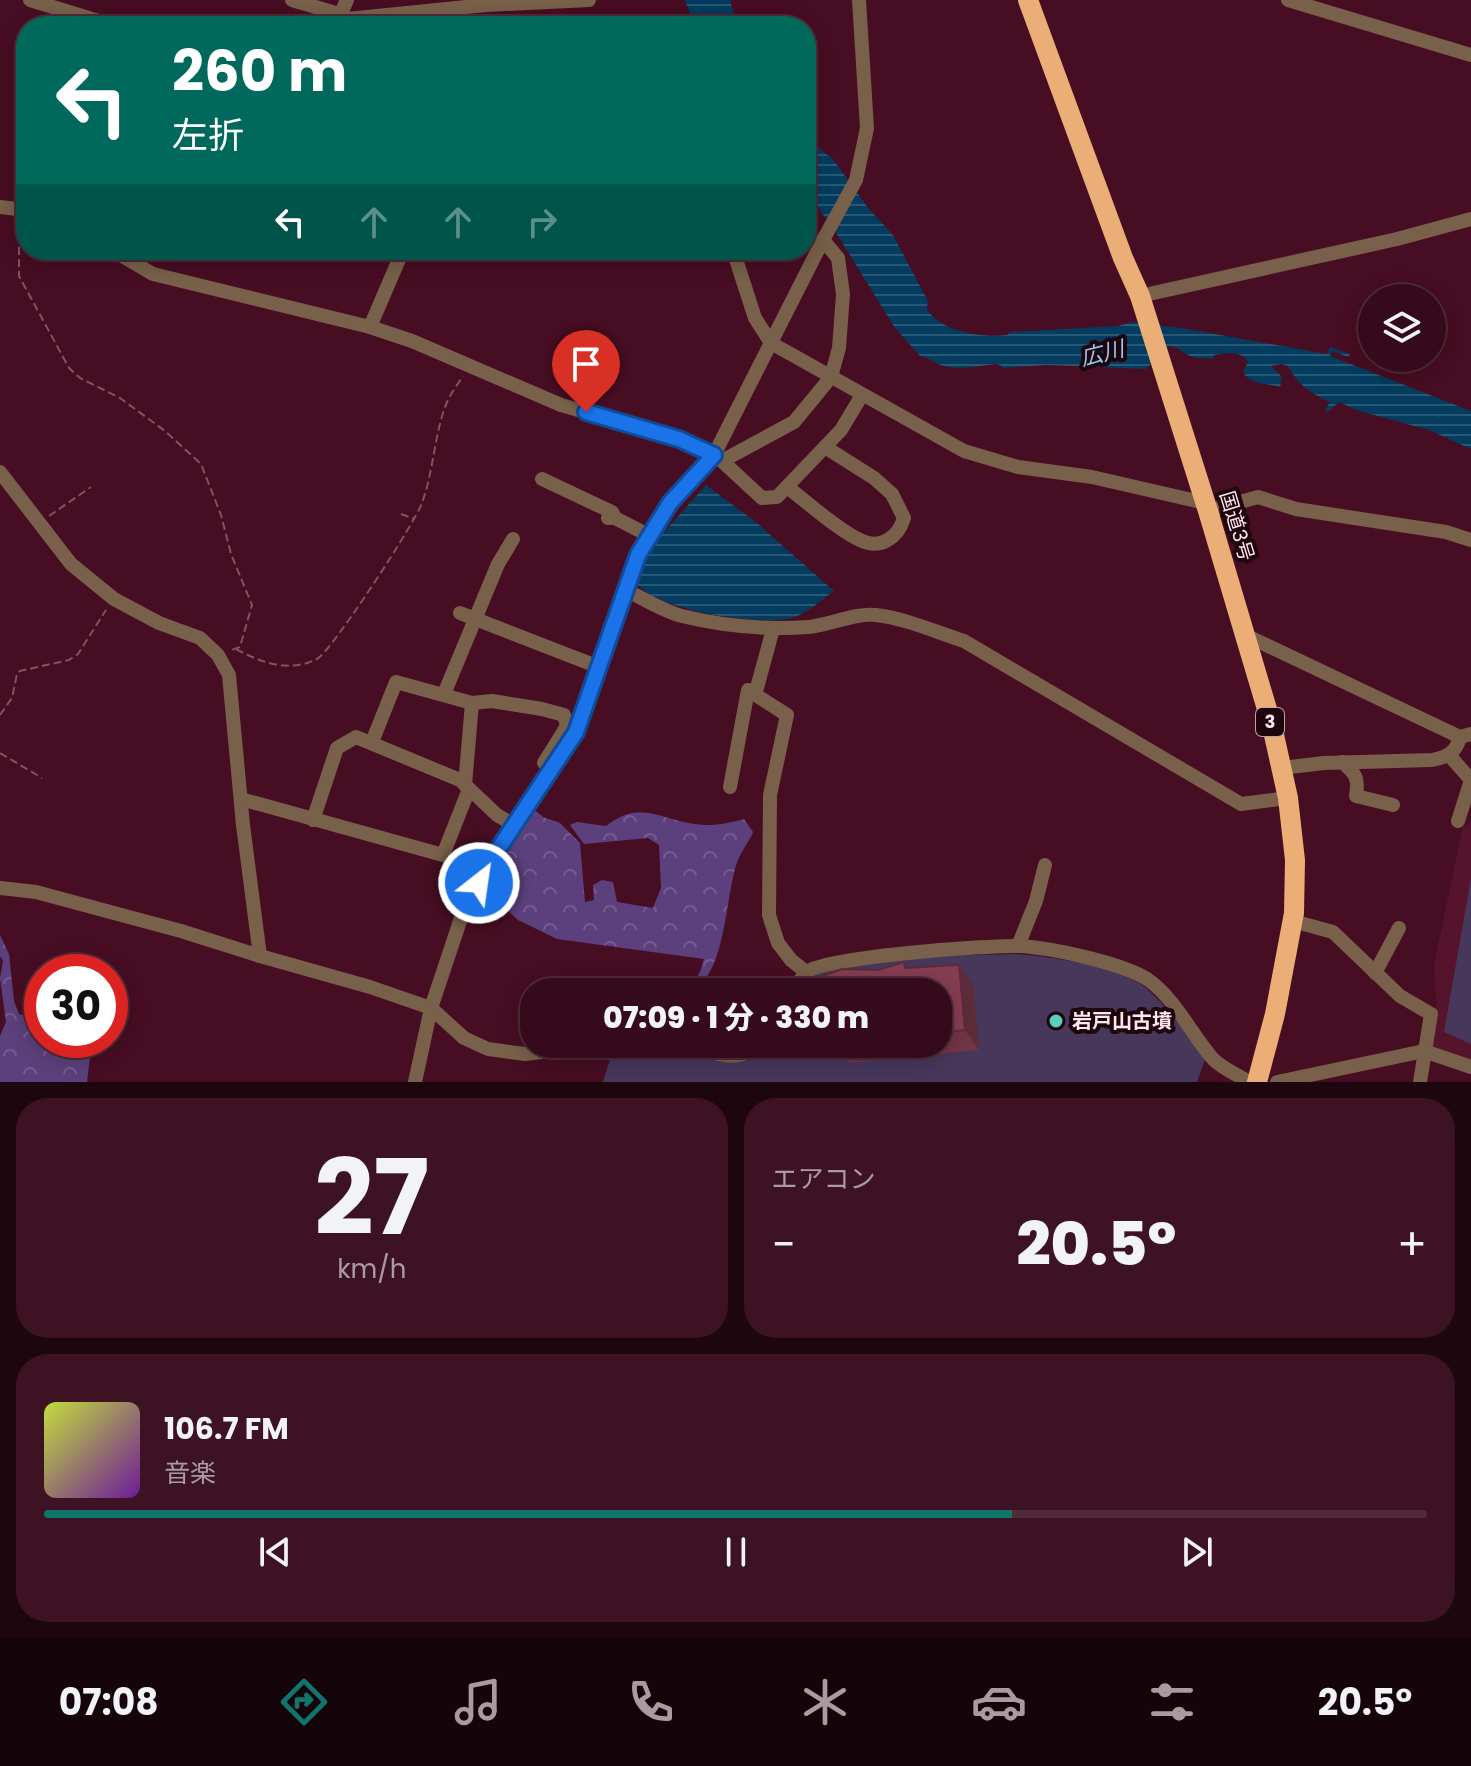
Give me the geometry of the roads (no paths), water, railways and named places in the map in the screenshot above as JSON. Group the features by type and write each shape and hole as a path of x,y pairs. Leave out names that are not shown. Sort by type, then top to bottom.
{"highway":[{"name":"国道3号","path":"1028,0 1143,306 1206,507 1282,768 1295,860 1293,921 1275,1014 1257,1082"}],"street":[{"path":"30,0 82,16"},
{"path":"292,0 328,16"},
{"path":"369,16 474,3 589,0"},
{"path":"816,254 856,180 867,128 859,0"},
{"path":"1288,0 1471,55"},
{"path":"1143,306 1471,219"},
{"path":"415,1082 431,1008 460,921 489,863 576,732 638,555 670,503 718,458 794,422 831,377 839,348 843,294 838,258 825,236"},
{"path":"129,260 167,278 370,327 412,341 561,405 679,439 718,458 762,498 777,497 787,487 841,430 862,395"},
{"path":"370,327 399,260"},
{"path":"736,260 755,318 771,343 964,451 1018,467 1092,477 1206,507 1258,497 1296,509 1446,532 1471,540"},
{"path":"718,458 813,260"},
{"path":"787,487 861,542 886,543 890,540 904,518 892,494 874,478 825,447"},
{"path":"0,472 71,564 114,599 159,623 200,638 218,655 229,675 260,956"},
{"path":"542,479 612,512 610,518 650,536"},
{"path":"444,694 498,564 513,539"},
{"path":"626,590 679,615 773,629 818,626 878,615 964,641 1241,804 1288,798"},
{"path":"460,613 599,667"},
{"path":"755,695 773,629"},
{"path":"1243,634 1466,736 1449,755 1432,760 1342,762 1282,768"},
{"path":"372,742 396,682 472,703 492,701 564,715 567,726 523,799 529,802"},
{"path":"730,787 748,690 787,715 770,795 769,915 778,943 791,960 806,972"},
{"path":"241,799 443,855 467,787 472,703"},
{"path":"313,820 337,748 356,737 460,780 497,815 514,825"},
{"path":"1449,755 1471,780 1458,821"},
{"path":"1342,762 1356,774 1356,796 1393,805"},
{"path":"1018,946 1036,901 1045,865"},
{"path":"0,888 36,892 370,987 431,1008 464,1038 488,1049 520,1053"},
{"path":"1293,921 1333,932 1400,996 1431,1014 1420,1082"},
{"path":"1375,973 1399,928"},
{"path":"802,978 806,972 820,965 856,959 1018,946 1059,952 1126,969 1148,980 1167,999 1216,1062 1249,1082"},
{"path":"1277,1082 1424,1051 1471,1067"}],"water":[{"path":"685,0 730,0 734,16 691,16"},
{"name":"広川","path":"816,144 832,158 869,209 893,235 928,301 927,309 933,317 952,328 997,336 1010,332 1118,326 1132,322 1327,354 1330,347 1350,354 1348,357 1332,351 1330,356 1358,367 1358,372 1371,372 1471,411 1471,449 1429,430 1356,410 1339,402 1328,412 1325,410 1330,402 1305,388 1288,366 1271,366 1282,377 1280,387 1259,383 1243,372 1248,362 1245,358 1233,353 1214,355 1213,359 1198,358 1169,346 1146,369 1047,365 1003,368 998,364 957,368 920,356 895,328 816,205"},
{"path":"706,485 757,523 834,591 798,616 777,620 710,614 687,609 649,594 637,584 648,550"}],"place":[{"name":"岩戸山古墳","path":"1056,1021"}]}
